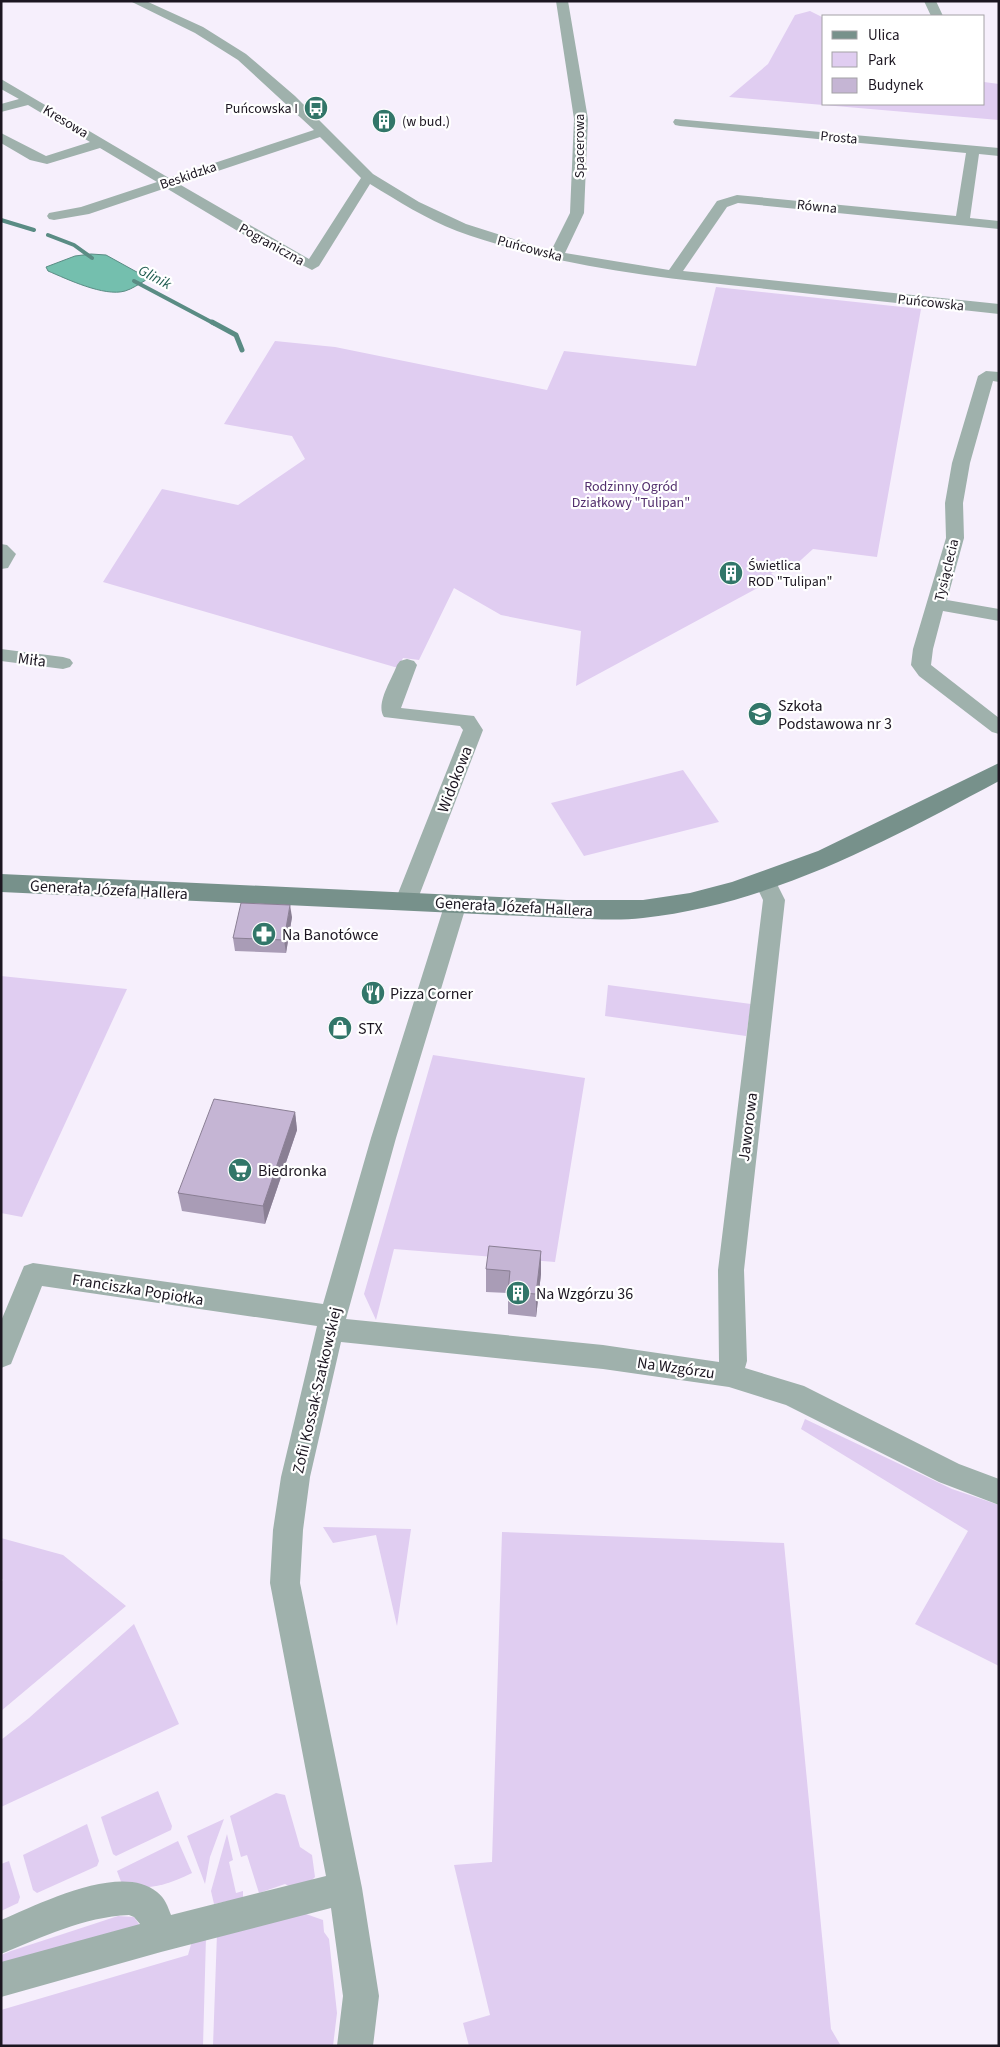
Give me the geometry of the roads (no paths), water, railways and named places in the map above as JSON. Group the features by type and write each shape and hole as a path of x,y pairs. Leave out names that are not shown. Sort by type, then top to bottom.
{"street":[{"name":"Puńcowska","path":"136,1 199,30 242,56 290,99 368,177 460,228 556,256 674,275 999,309"},
{"path":"562,1 568,1"},
{"name":"Spacerowa","path":"556,256 577,213 581,119 562,1"},
{"path":"930,1 937,15"},
{"name":"Kresowa","path":"1,83 168,182"},
{"name":"Kresowa","path":"1,108 30,100"},
{"name":"Prosta","path":"680,122 999,152"},
{"name":"Beskidzka","path":"54,216 84,211 322,132"},
{"name":"Kresowa","path":"1,137 35,157 47,160 102,143"},
{"path":"962,222 973,149"},
{"name":"Pograniczna","path":"168,182 256,236 312,266 368,177"},
{"name":"Równa","path":"674,275 722,204 737,199 999,225"},
{"name":"Tysiąclecia","path":"992,376 960,463 954,503 955,538 937,604 922,649 921,665 926,672 999,728"},
{"path":"1,549 7,554 1,564"},
{"path":"937,604 999,615"},
{"name":"Miła","path":"1,655 63,663"},
{"name":"Widokowa","path":"406,901 473,730 467,720 391,713 391,704 407,665"},
{"name":"Generała Józefa Hallera","path":"1,883 611,911 642,909 704,897 765,881 822,860 999,771"},
{"name":"Jaworowa","path":"730,1375 733,1362 731,1270 774,900 765,881"},
{"name":"Zofii Kossak-Szatkowskiej","path":"355,2046 361,1996 345,1888 285,1582 285,1549 298,1463 330,1323 383,1137 456,903"},
{"name":"Franciszka Popiołka","path":"1,1356 33,1274 330,1323"},
{"name":"Na Wzgórzu","path":"330,1323 730,1375 794,1395 949,1473 999,1492"},
{"path":"1,1980 161,1935 345,1888"},
{"path":"1,1937 81,1906 112,1899 130,1898 142,1902 151,1910 161,1935"}],"waterway":[{"name":"Glinik","path":"1,220 34,230"},
{"name":"Glinik","path":"48,235 74,245 92,258"},
{"name":"Glinik","path":"134,281 215,324"},
{"name":"Glinik","path":"212,322 236,335 242,350"}],"place":[{"name":"Puńcowska I","path":"316,108"},
{"name":"(w bud.)","path":"384,121"},
{"name":"Świetlica ROD \"Tulipan\"","path":"731,573"},
{"name":"Szkoła Podstawowa nr 3","path":"760,714"},
{"name":"Na Banotówce","path":"264,934"},
{"name":"Pizza Corner","path":"373,993"},
{"name":"STX","path":"340,1028"},
{"name":"Biedronka","path":"240,1170"},
{"name":"Na Wzgórzu 36","path":"518,1293"}],"park label":[{"name":"Rodzinny Ogród Działkowy \"Tulipan\"","path":"631,494"}]}
